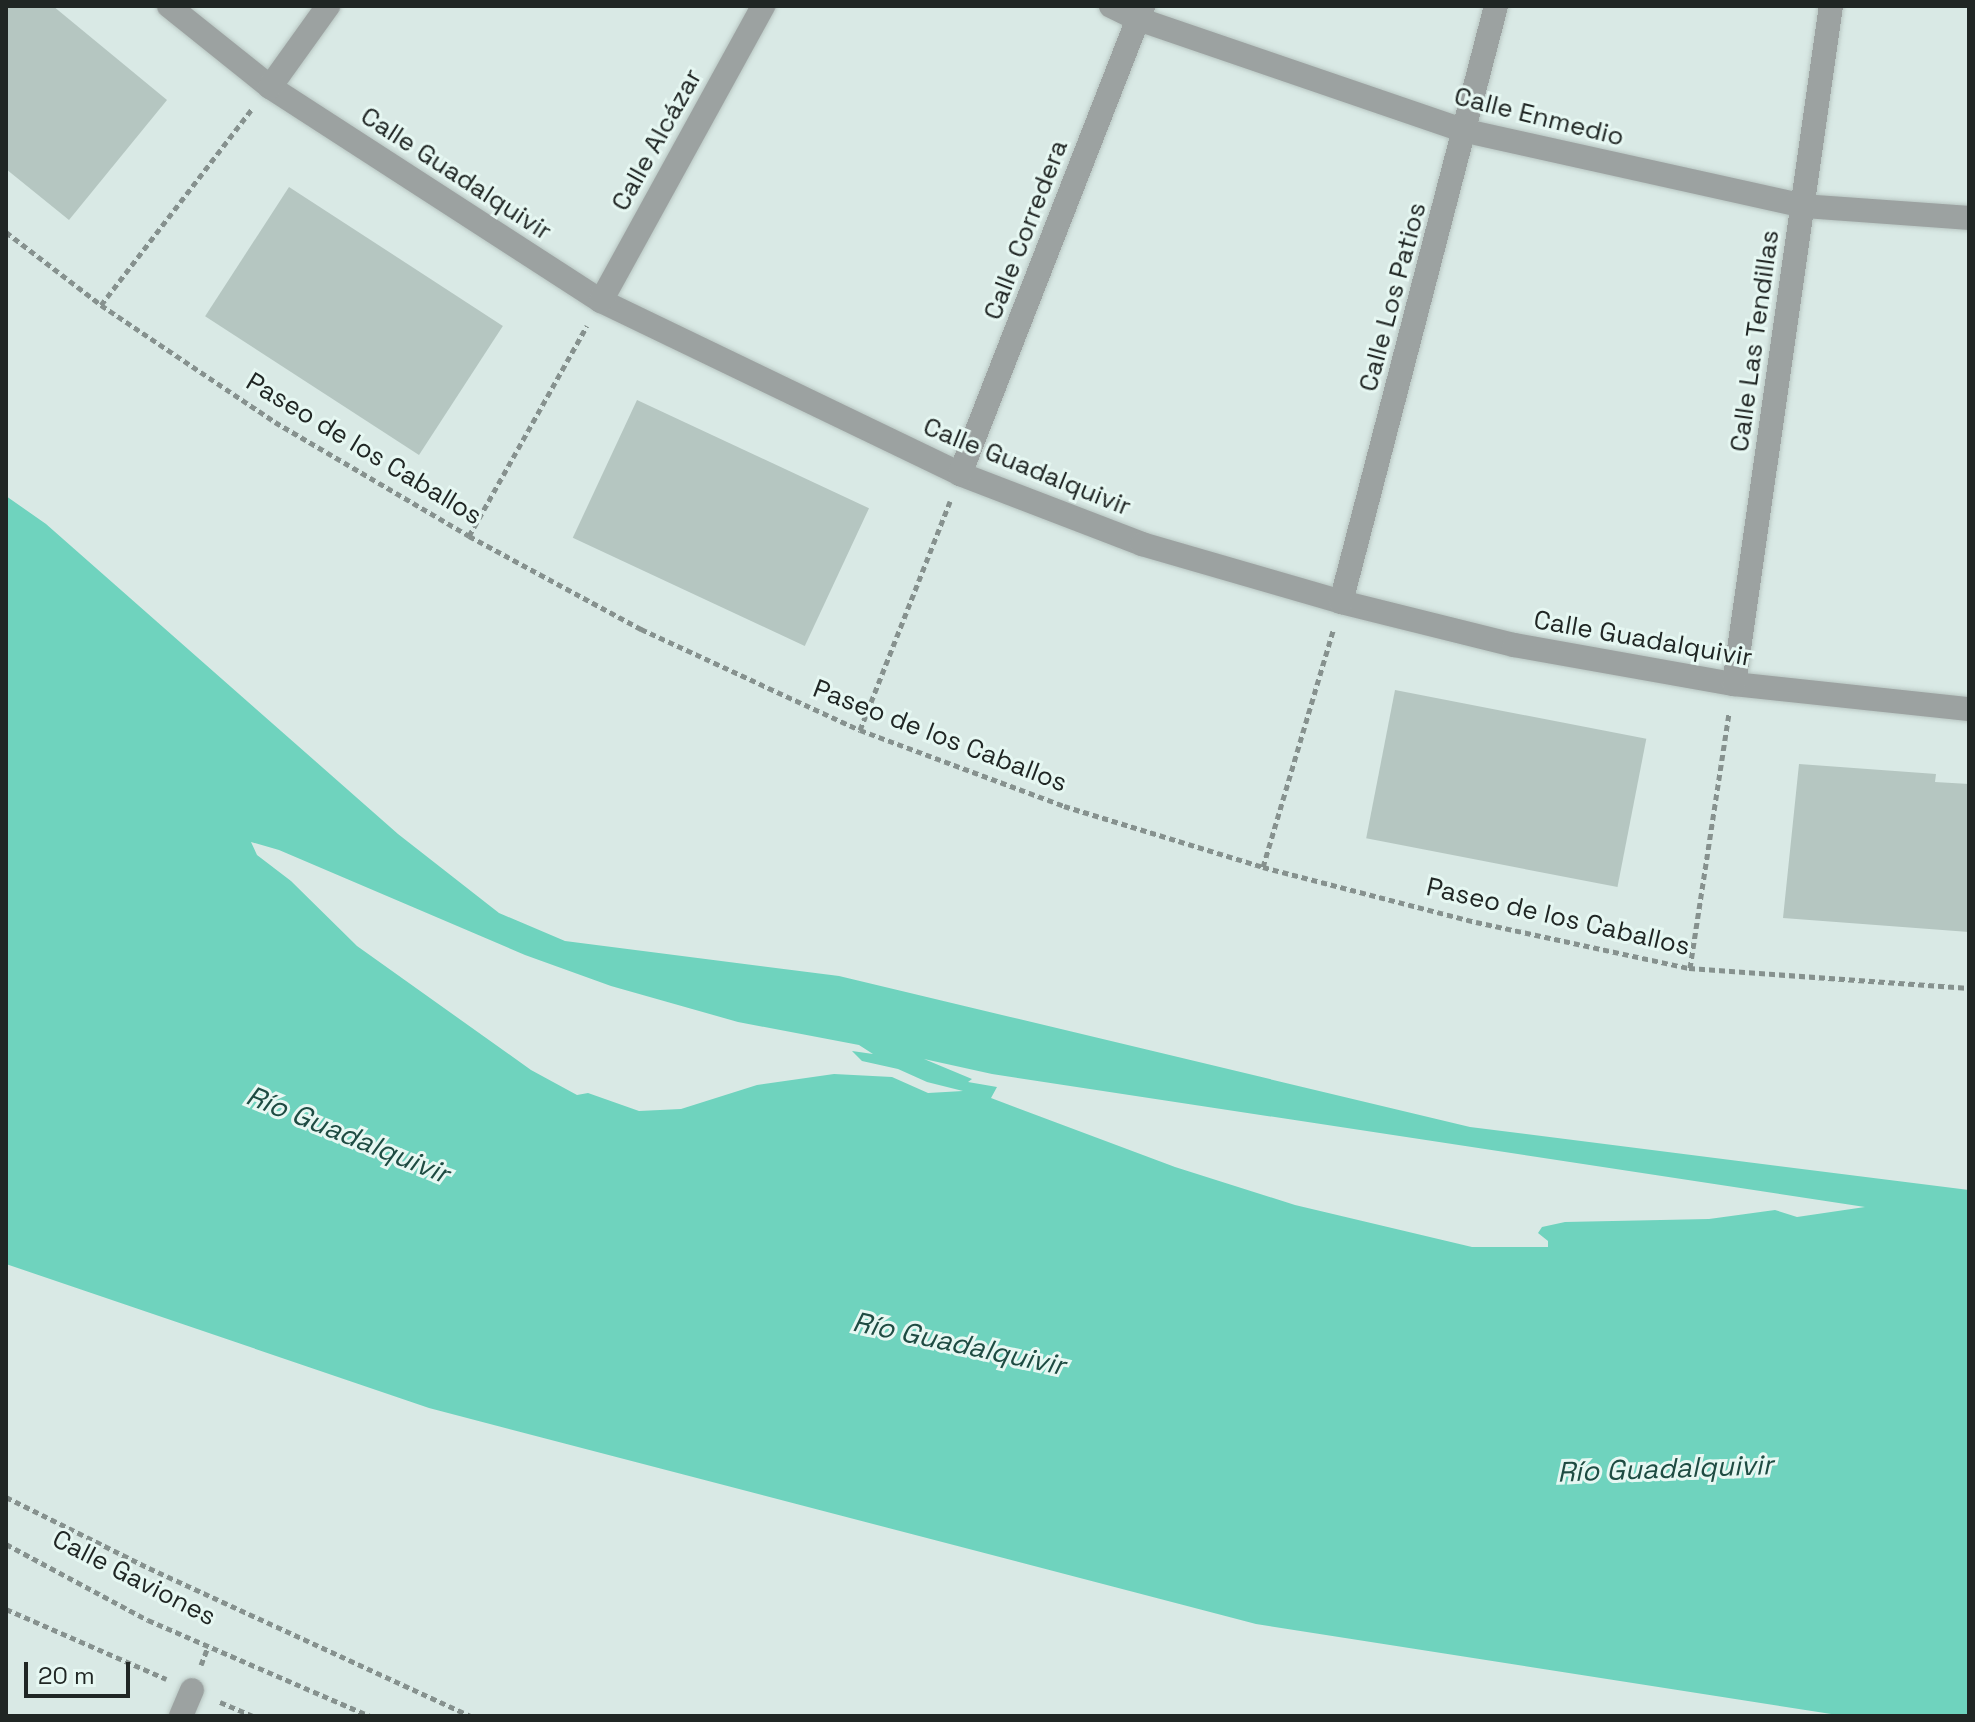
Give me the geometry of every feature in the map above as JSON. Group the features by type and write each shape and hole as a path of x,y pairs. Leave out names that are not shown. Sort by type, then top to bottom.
{"street":[{"name":"Calle Guadalquivir","path":"169,6 270,87 601,301 960,474 1142,544 1341,602 1514,645 1734,684 1969,709"},
{"path":"270,87 328,6"},
{"name":"Calle Alcázar","path":"601,301 763,6"},
{"name":"Calle Enmedio","path":"1111,6 1141,12 1466,131 1803,206 1969,218"},
{"name":"Calle Los Patios","path":"1341,602 1466,131 1496,6"},
{"name":"Calle Las Tendillas","path":"1734,684 1831,6"},
{"name":"Calle Corredera","path":"960,474 1141,12"},
{"path":"181,1716 192,1690"}],"path":[{"path":"101,305 270,87"},
{"name":"Paseo de los Caballos","path":"6,232 101,305 275,422 469,536 641,629 860,730 1064,806 1263,867 1476,922 1689,968 1969,988"},
{"path":"469,536 601,301"},
{"path":"860,730 960,474"},
{"path":"1263,867 1341,602"},
{"path":"1689,968 1734,684"},
{"path":"6,1497 149,1568 471,1716"},
{"name":"Calle Gaviones","path":"6,1544 148,1620 370,1716"},
{"path":"6,1609 253,1716"}],"water":[{"name":"Río Guadalquivir","path":"6,496 46,524 398,834 499,913 565,941 839,976 1470,1127 1969,1190 1969,1716 1844,1716 1256,1624 429,1408 6,1264","holes":["251,842 279,850 525,955 611,986 738,1022 859,1045 873,1054 852,1051 862,1061 898,1069 927,1082 963,1091 928,1093 892,1077 834,1074 757,1085 681,1109 639,1111 588,1093 577,1095 531,1070 357,946 291,881 257,855","924,1059 992,1074 1865,1207 1797,1217 1775,1210 1709,1219 1565,1222 1542,1227 1538,1233 1548,1241 1548,1247 1472,1247 1295,1205 1175,1167 991,1098 997,1087 968,1082 972,1079"]}],"building":[{"path":"6,6 53,6 167,100 69,220 6,169"},
{"path":"289,187 503,326 419,455 205,316"},
{"path":"637,400 869,508 805,646 573,538"},
{"path":"1395,690 1646,739 1617,887 1366,838"},
{"path":"1799,764 1936,774 1935,782 1969,784 1969,932 1783,918"}]}
